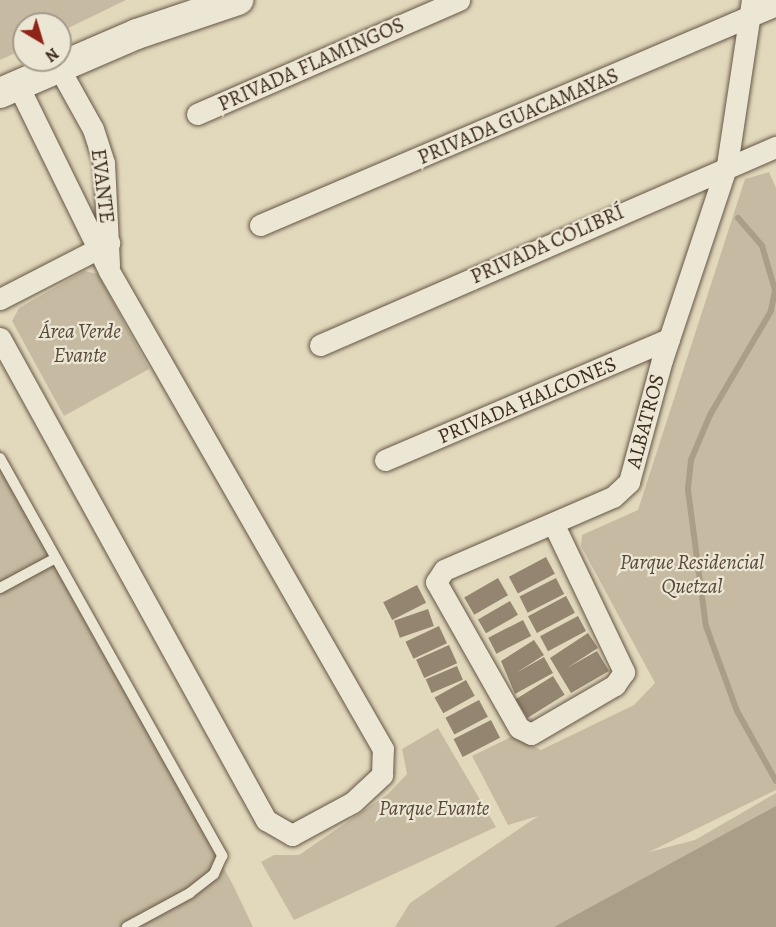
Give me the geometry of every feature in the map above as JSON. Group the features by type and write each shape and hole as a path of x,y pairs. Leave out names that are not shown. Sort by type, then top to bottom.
{"street":[{"path":"137,34 180,0"},
{"path":"72,62 137,34 238,0"},
{"name":"PRIVADA FLAMINGOS","path":"197,114 459,0"},
{"name":"PRIVADA GUACAMAYAS","path":"260,225 752,8 776,5"},
{"name":"ALBATROS","path":"554,525 624,672 615,685 536,734 519,728 438,589 444,570 613,498 629,482 669,339 727,165 752,8"},
{"path":"9,89 49,72"},
{"name":"EVANTE","path":"61,72 93,129 104,163 104,246"},
{"name":"EVANTE","path":"9,89 104,246"},
{"name":"PRIVADA COLIBRÍ","path":"320,345 727,165 776,147"},
{"path":"0,299 104,246 109,271 383,749 382,775 327,818 292,835 267,820 0,338"},
{"name":"PRIVADA HALCONES","path":"385,460 669,339"}],"lane":[{"path":"0,458 54,559 222,856 214,874 190,892 127,927"},
{"path":"0,588 54,559"}],"green space":[{"path":"0,0 126,0 72,26 72,12 12,12 12,54 0,60"},
{"name":"Parque Residencial Quetzal","path":"769,172 776,188 776,790 649,852 695,840 776,793 776,927 395,927 410,903 538,816 508,825 472,756 513,736 541,750 634,705 655,683 581,546 582,535 638,510 745,179"},
{"name":"Área Verde Evante","path":"84,271 98,274 149,369 64,416 12,321 19,308"},
{"path":"0,448 234,887 253,927 0,927"},
{"name":"Parque Evante","path":"438,728 496,827 294,920 261,862 274,855 299,855 388,794 407,774 402,749"}],"shaded area":[{"path":"776,806 776,927 554,927"}],"building":[{"path":"546,557 555,574 518,593 509,577"},
{"path":"498,578 508,595 474,615 464,598"},
{"path":"556,578 564,594 528,613 519,597"},
{"path":"417,585 426,603 392,620 383,602"},
{"path":"566,596 575,613 537,633 528,616"},
{"path":"510,601 518,615 486,633 478,620"},
{"path":"428,609 434,626 400,638 394,621"},
{"path":"578,616 586,631 548,651 540,636"},
{"path":"523,620 531,636 496,654 488,638"},
{"path":"439,626 447,643 413,659 405,642"},
{"path":"588,633 598,648 567,668 597,651 609,671 571,693 550,658"},
{"path":"534,640 544,655 516,673 544,657 553,673 515,694 501,661"},
{"path":"449,645 457,663 424,678 416,660"},
{"path":"457,666 463,680 432,693 426,679"},
{"path":"553,676 565,695 527,718 516,699"},
{"path":"466,680 475,696 443,713 435,697"},
{"path":"479,700 488,717 454,735 445,718"},
{"path":"491,720 500,738 463,757 454,739"}],"waterway":[{"path":"738,218 762,246 775,290 771,311 710,415 691,460 688,490 706,626 737,711 776,781"}]}
